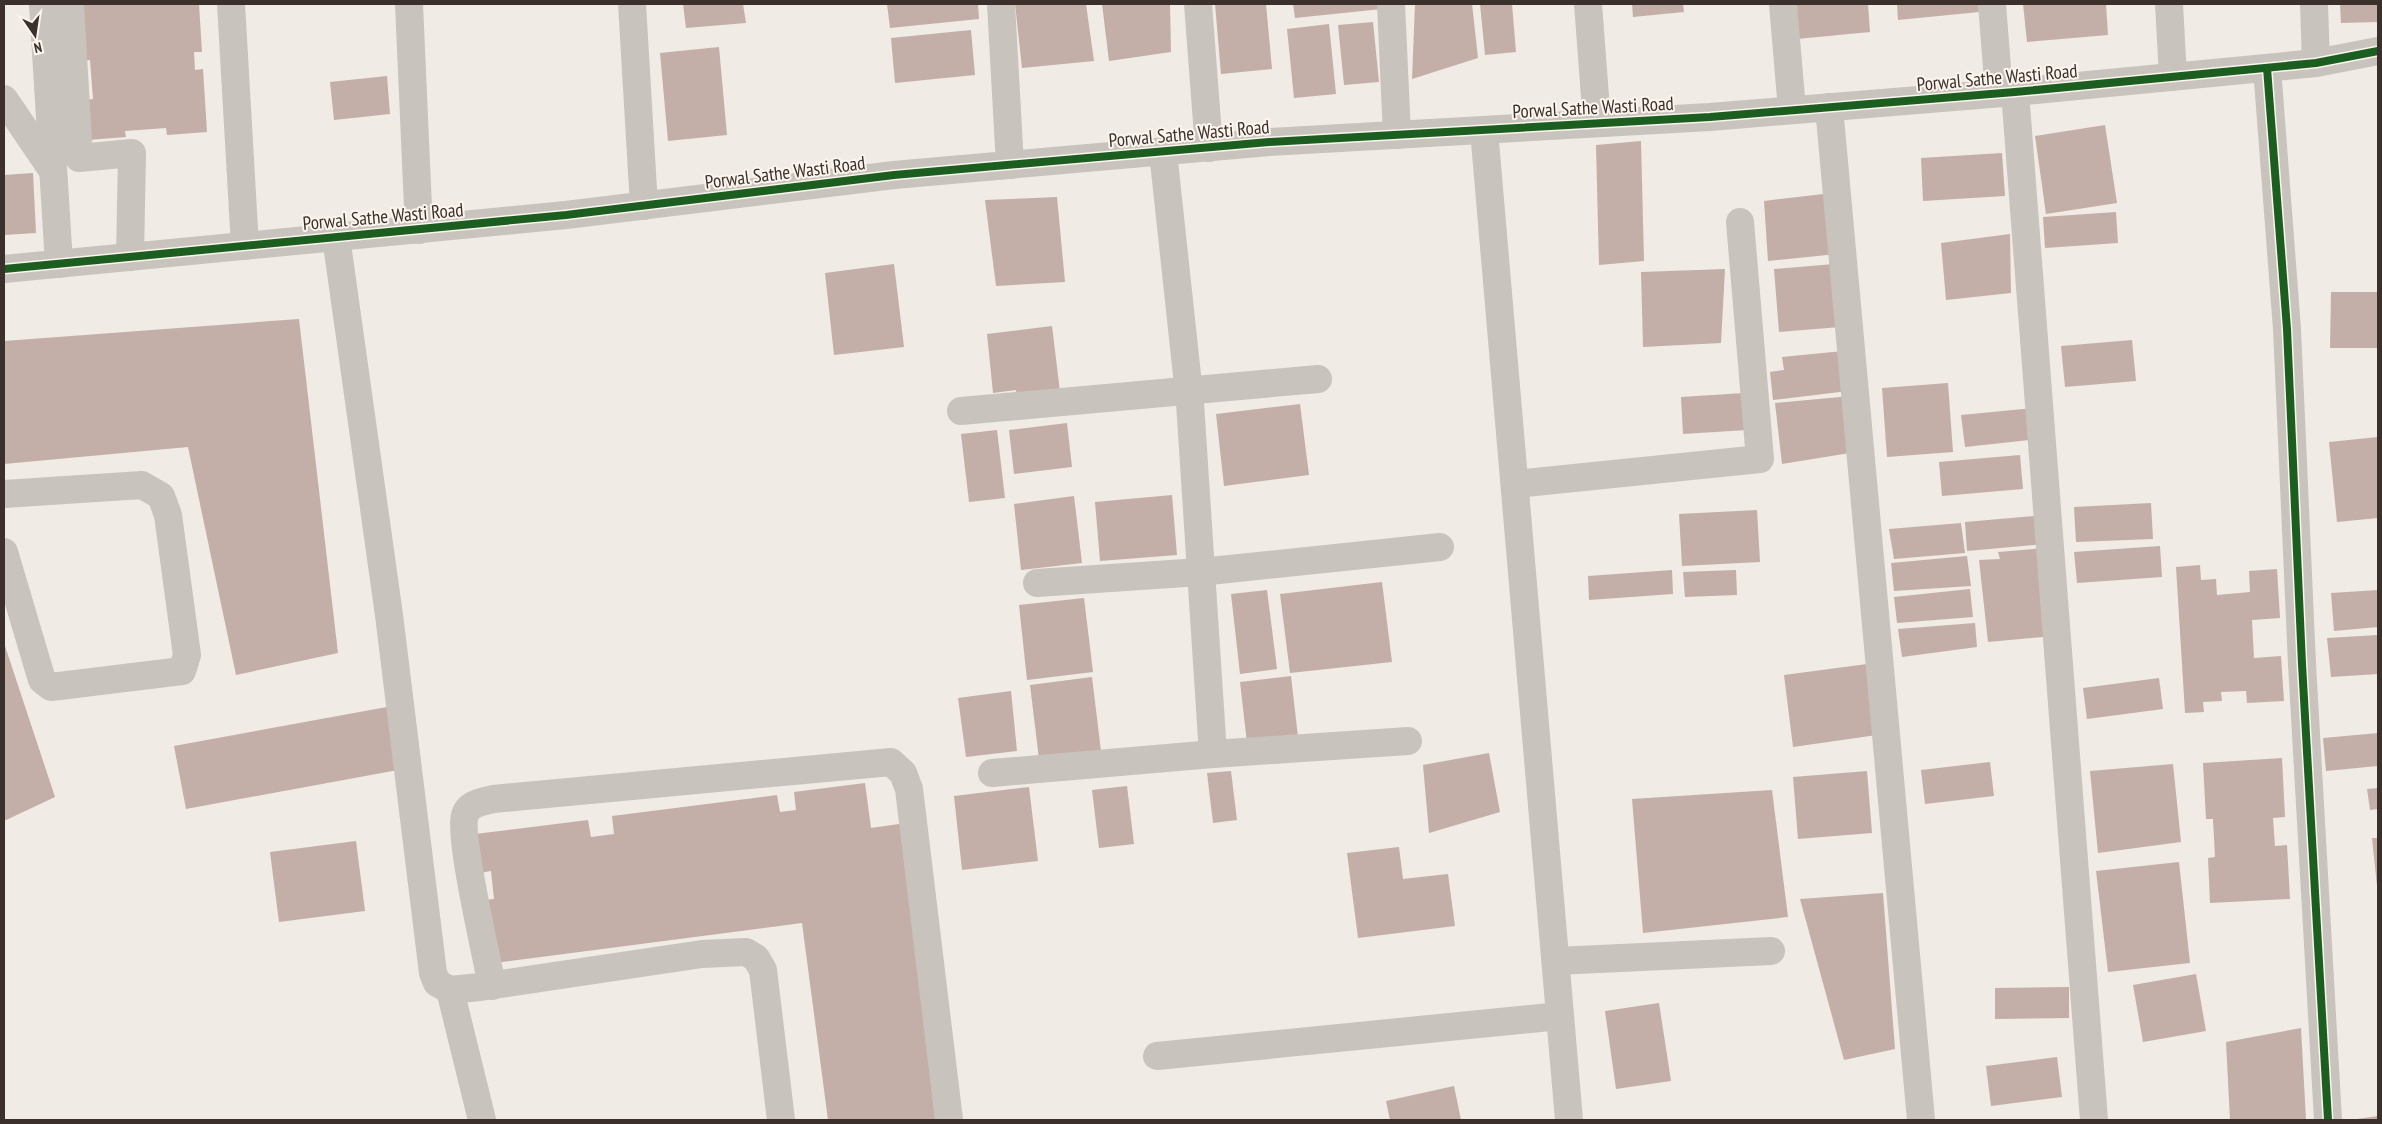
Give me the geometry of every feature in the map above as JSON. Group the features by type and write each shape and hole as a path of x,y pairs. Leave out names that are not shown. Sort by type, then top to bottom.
{"street":[{"path":"44,4 59,264"},
{"path":"70,4 79,158 132,153 130,257"},
{"path":"231,4 246,246"},
{"path":"408,4 419,230"},
{"path":"632,4 644,206"},
{"path":"1001,4 1010,165"},
{"path":"1198,4 1209,148"},
{"path":"1391,4 1397,135"},
{"path":"1588,4 1597,123"},
{"path":"1783,4 1792,110"},
{"path":"1992,4 2007,93 2094,1120"},
{"path":"2169,4 2173,77"},
{"path":"2314,4 2316,63"},
{"name":"Porwal Sathe Wasti Road","path":"4,269 419,230 644,206 894,175 1209,148 1792,110 2007,93 2316,63 2378,52"},
{"path":"2267,68 2287,329 2303,683 2328,1120"},
{"path":"4,99 53,171"},
{"path":"1829,107 1921,1120"},
{"path":"1484,130 1569,1120"},
{"path":"1163,152 1188,392 1213,754"},
{"path":"1515,484 1760,460 1740,222"},
{"path":"336,237 394,653 432,973 437,983 450,990 492,986 702,954 746,952 756,958 763,970 781,1120"},
{"path":"961,411 1318,379"},
{"path":"4,494 142,485 160,496 168,515 187,655 182,671 51,687 42,680 4,552"},
{"path":"1037,584 1200,572 1440,547"},
{"path":"992,773 1408,740"},
{"path":"492,986 465,842 465,816 474,804 493,799 891,762 903,773 909,789 949,1120"},
{"path":"1556,961 1772,951"},
{"path":"450,990 482,1120"},
{"path":"1157,1056 1560,1016"}],"building":[{"path":"79,4 199,4 202,52 194,52 195,70 203,69 207,132 167,135 166,128 125,131 126,137 88,140 85,100 93,99 90,60 82,61"},
{"path":"683,4 743,4 746,23 686,28"},
{"path":"887,4 978,4 979,19 890,28"},
{"path":"1015,4 1086,4 1094,61 1022,68"},
{"path":"1102,4 1170,4 1171,52 1109,61"},
{"path":"1215,4 1266,4 1272,69 1221,74"},
{"path":"1293,4 1381,4 1382,9 1295,18"},
{"path":"1415,4 1472,4 1478,58 1412,79"},
{"path":"1480,4 1512,4 1516,52 1485,55"},
{"path":"1632,4 1683,4 1684,12 1633,17"},
{"path":"1794,4 1868,4 1870,32 1797,39"},
{"path":"1897,4 1978,4 1979,12 1898,20"},
{"path":"2023,4 2106,4 2108,35 2027,42"},
{"path":"2340,4 2378,4 2378,22 2341,23"},
{"path":"1373,22 1379,82 1344,85 1338,25"},
{"path":"1329,24 1336,94 1294,98 1287,29"},
{"path":"971,30 975,75 895,83 891,38"},
{"path":"719,47 727,135 668,141 660,53"},
{"path":"387,76 390,114 334,120 330,82"},
{"path":"2105,125 2117,203 2046,214 2035,136"},
{"path":"1641,141 1644,261 1599,265 1596,145"},
{"path":"2002,153 2005,196 1923,201 1921,158"},
{"path":"33,173 36,233 4,235 4,175"},
{"path":"1832,193 1837,254 1768,261 1764,201"},
{"path":"1057,197 1065,282 996,286 985,200"},
{"path":"2116,212 2118,243 2045,248 2043,217"},
{"path":"2010,234 2011,293 1946,300 1941,243"},
{"path":"894,264 904,347 834,355 825,273"},
{"path":"1834,264 1840,327 1779,332 1774,269"},
{"path":"1725,269 1721,343 1643,347 1641,272"},
{"path":"2331,292 2378,292 2378,348 2330,348"},
{"path":"299,319 338,653 236,675 188,447 4,464 4,341"},
{"path":"1052,326 1061,400 1018,405 1016,390 993,393 987,334"},
{"path":"2132,340 2136,381 2065,387 2061,346"},
{"path":"1843,351 1848,391 1773,400 1770,372 1784,370 1782,357"},
{"path":"1948,383 1953,452 1887,457 1882,388"},
{"path":"1744,393 1747,430 1683,434 1681,397"},
{"path":"1851,396 1856,452 1782,464 1775,403"},
{"path":"1300,404 1309,475 1224,486 1216,414"},
{"path":"2035,408 2038,439 1965,447 1961,415"},
{"path":"1067,423 1072,467 1014,474 1009,430"},
{"path":"997,430 1005,498 969,502 961,434"},
{"path":"2378,437 2378,518 2337,522 2329,442"},
{"path":"2020,455 2023,489 1942,496 1939,462"},
{"path":"1172,495 1177,555 1100,561 1095,502"},
{"path":"1074,496 1082,563 1021,570 1014,504"},
{"path":"2151,503 2153,539 2076,542 2074,507"},
{"path":"1757,510 1760,562 1682,566 1679,514"},
{"path":"2044,515 2046,544 1967,551 1965,522"},
{"path":"1961,523 1965,553 1894,559 1889,529"},
{"path":"2160,546 2162,577 2077,583 2074,552"},
{"path":"2045,548 2053,636 1988,642 1979,560 2000,559 1998,552"},
{"path":"1967,556 1971,586 1894,591 1891,563"},
{"path":"2200,565 2201,580 2216,579 2217,595 2250,592 2249,571 2277,569 2280,618 2252,620 2254,658 2281,656 2284,701 2247,703 2246,691 2221,692 2222,701 2203,702 2204,712 2185,713 2176,567"},
{"path":"1672,570 1673,594 1589,600 1588,576"},
{"path":"1736,570 1737,595 1685,597 1683,572"},
{"path":"1382,582 1392,662 1290,673 1280,594"},
{"path":"1970,589 1973,617 1897,623 1894,597"},
{"path":"1267,590 1277,669 1240,674 1231,594"},
{"path":"2378,590 2378,627 2334,631 2331,593"},
{"path":"1084,598 1093,672 1027,680 1019,605"},
{"path":"1975,623 1977,647 1902,657 1898,629"},
{"path":"2378,635 2378,674 2331,677 2327,638"},
{"path":"4,643 55,797 4,821"},
{"path":"1867,664 1877,735 1793,747 1784,675"},
{"path":"1291,676 1298,737 1247,743 1240,682"},
{"path":"1092,677 1101,751 1039,759 1030,685"},
{"path":"2159,678 2163,709 2087,719 2083,688"},
{"path":"1011,691 1017,751 966,757 958,698"},
{"path":"387,707 398,770 186,809 174,746"},
{"path":"2378,733 2378,766 2326,771 2323,738"},
{"path":"1489,753 1500,812 1429,833 1423,765"},
{"path":"2282,758 2285,817 2273,818 2275,846 2287,845 2290,899 2210,903 2208,858 2215,857 2213,819 2206,819 2203,763"},
{"path":"1990,762 1994,796 1925,804 1921,770"},
{"path":"2173,764 2181,842 2098,853 2090,771"},
{"path":"1231,771 1237,820 1213,823 1207,773"},
{"path":"1867,771 1872,833 1798,839 1793,777"},
{"path":"865,783 871,828 906,823 944,1120 828,1120 802,923 495,963 483,900 494,899 491,871 480,873 475,834 588,820 591,837 614,834 612,816 777,795 780,812 796,810 794,792"},
{"path":"1127,786 1134,844 1099,848 1092,790"},
{"path":"1029,787 1038,861 962,870 954,796"},
{"path":"2378,788 2378,809 2370,810 2367,789"},
{"path":"1772,790 1788,917 1643,933 1632,799"},
{"path":"2372,838 2378,838 2377,886"},
{"path":"356,841 365,911 279,922 270,852"},
{"path":"1399,847 1403,879 1448,874 1455,926 1358,938 1347,853"},
{"path":"2179,862 2190,963 2108,972 2096,871"},
{"path":"1883,893 1895,1049 1844,1060 1800,899"},
{"path":"2196,974 2206,1031 2143,1042 2133,985"},
{"path":"2069,987 2069,1018 1995,1019 1995,988"},
{"path":"1659,1003 1671,1081 1616,1089 1605,1011"},
{"path":"2301,1028 2306,1120 2230,1120 2226,1042"},
{"path":"2057,1057 2062,1097 1991,1106 1986,1066"},
{"path":"1454,1086 1461,1120 1390,1120 1386,1101"},
{"path":"2378,1116 2378,1120 2357,1120 2357,1119"}],"cycle path":[{"path":"4,269 566,215 894,175 1269,142 1710,117 2015,92 2316,63 2378,51"},
{"path":"2267,68 2287,329 2302,664 2328,1120"}]}
